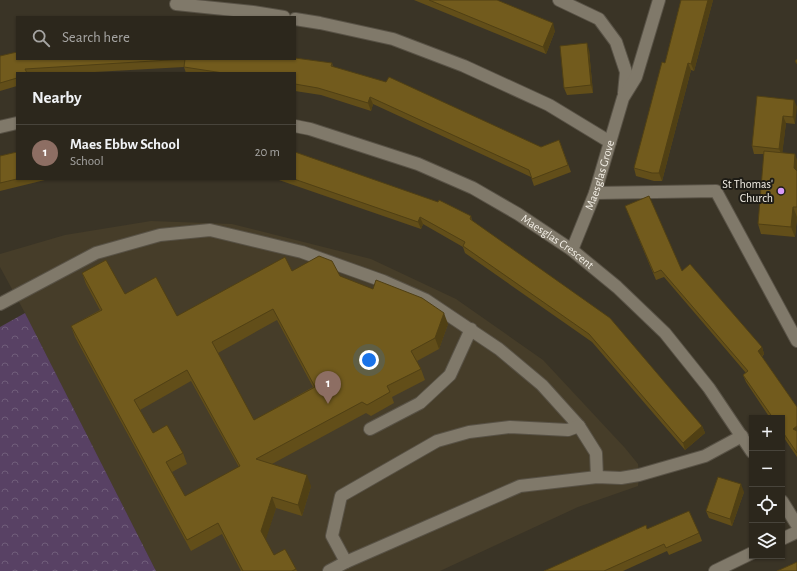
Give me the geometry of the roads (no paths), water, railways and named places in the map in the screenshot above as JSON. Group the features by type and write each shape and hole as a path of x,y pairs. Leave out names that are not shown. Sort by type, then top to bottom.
{"street":[{"name":"Maesglas Grove","path":"559,0 599,19 616,42 626,72 623,98 595,193 572,250"},
{"name":"Maesglas Grove","path":"623,98 636,77 659,0"},
{"path":"176,4 278,16"},
{"path":"296,19 393,39 464,66 549,105 610,142"},
{"path":"0,127 16,123"},
{"name":"Maesglas Crescent","path":"296,126 310,129 418,164 466,185 518,214 572,250 617,287 665,333 709,388 751,451"},
{"path":"595,193 716,191 797,341"},
{"path":"0,304 96,253 160,235 210,230 302,252 383,281 426,300 499,348 542,385 579,426 596,453 597,477"},
{"path":"370,429 420,403 450,375 471,329"},
{"path":"346,562 332,536 341,496 437,441 450,437 469,432 510,426 568,430 579,426"},
{"path":"329,571 346,562 520,486 597,477 621,478 639,475 704,456 742,436"},
{"path":"785,506 797,525"},
{"path":"785,538 797,532"},
{"path":"715,571 749,554"}],"place":[{"name":"St Thomas' Church","path":"781,191"},
{"name":"Maes Ebbw School","path":"328,404"}]}
